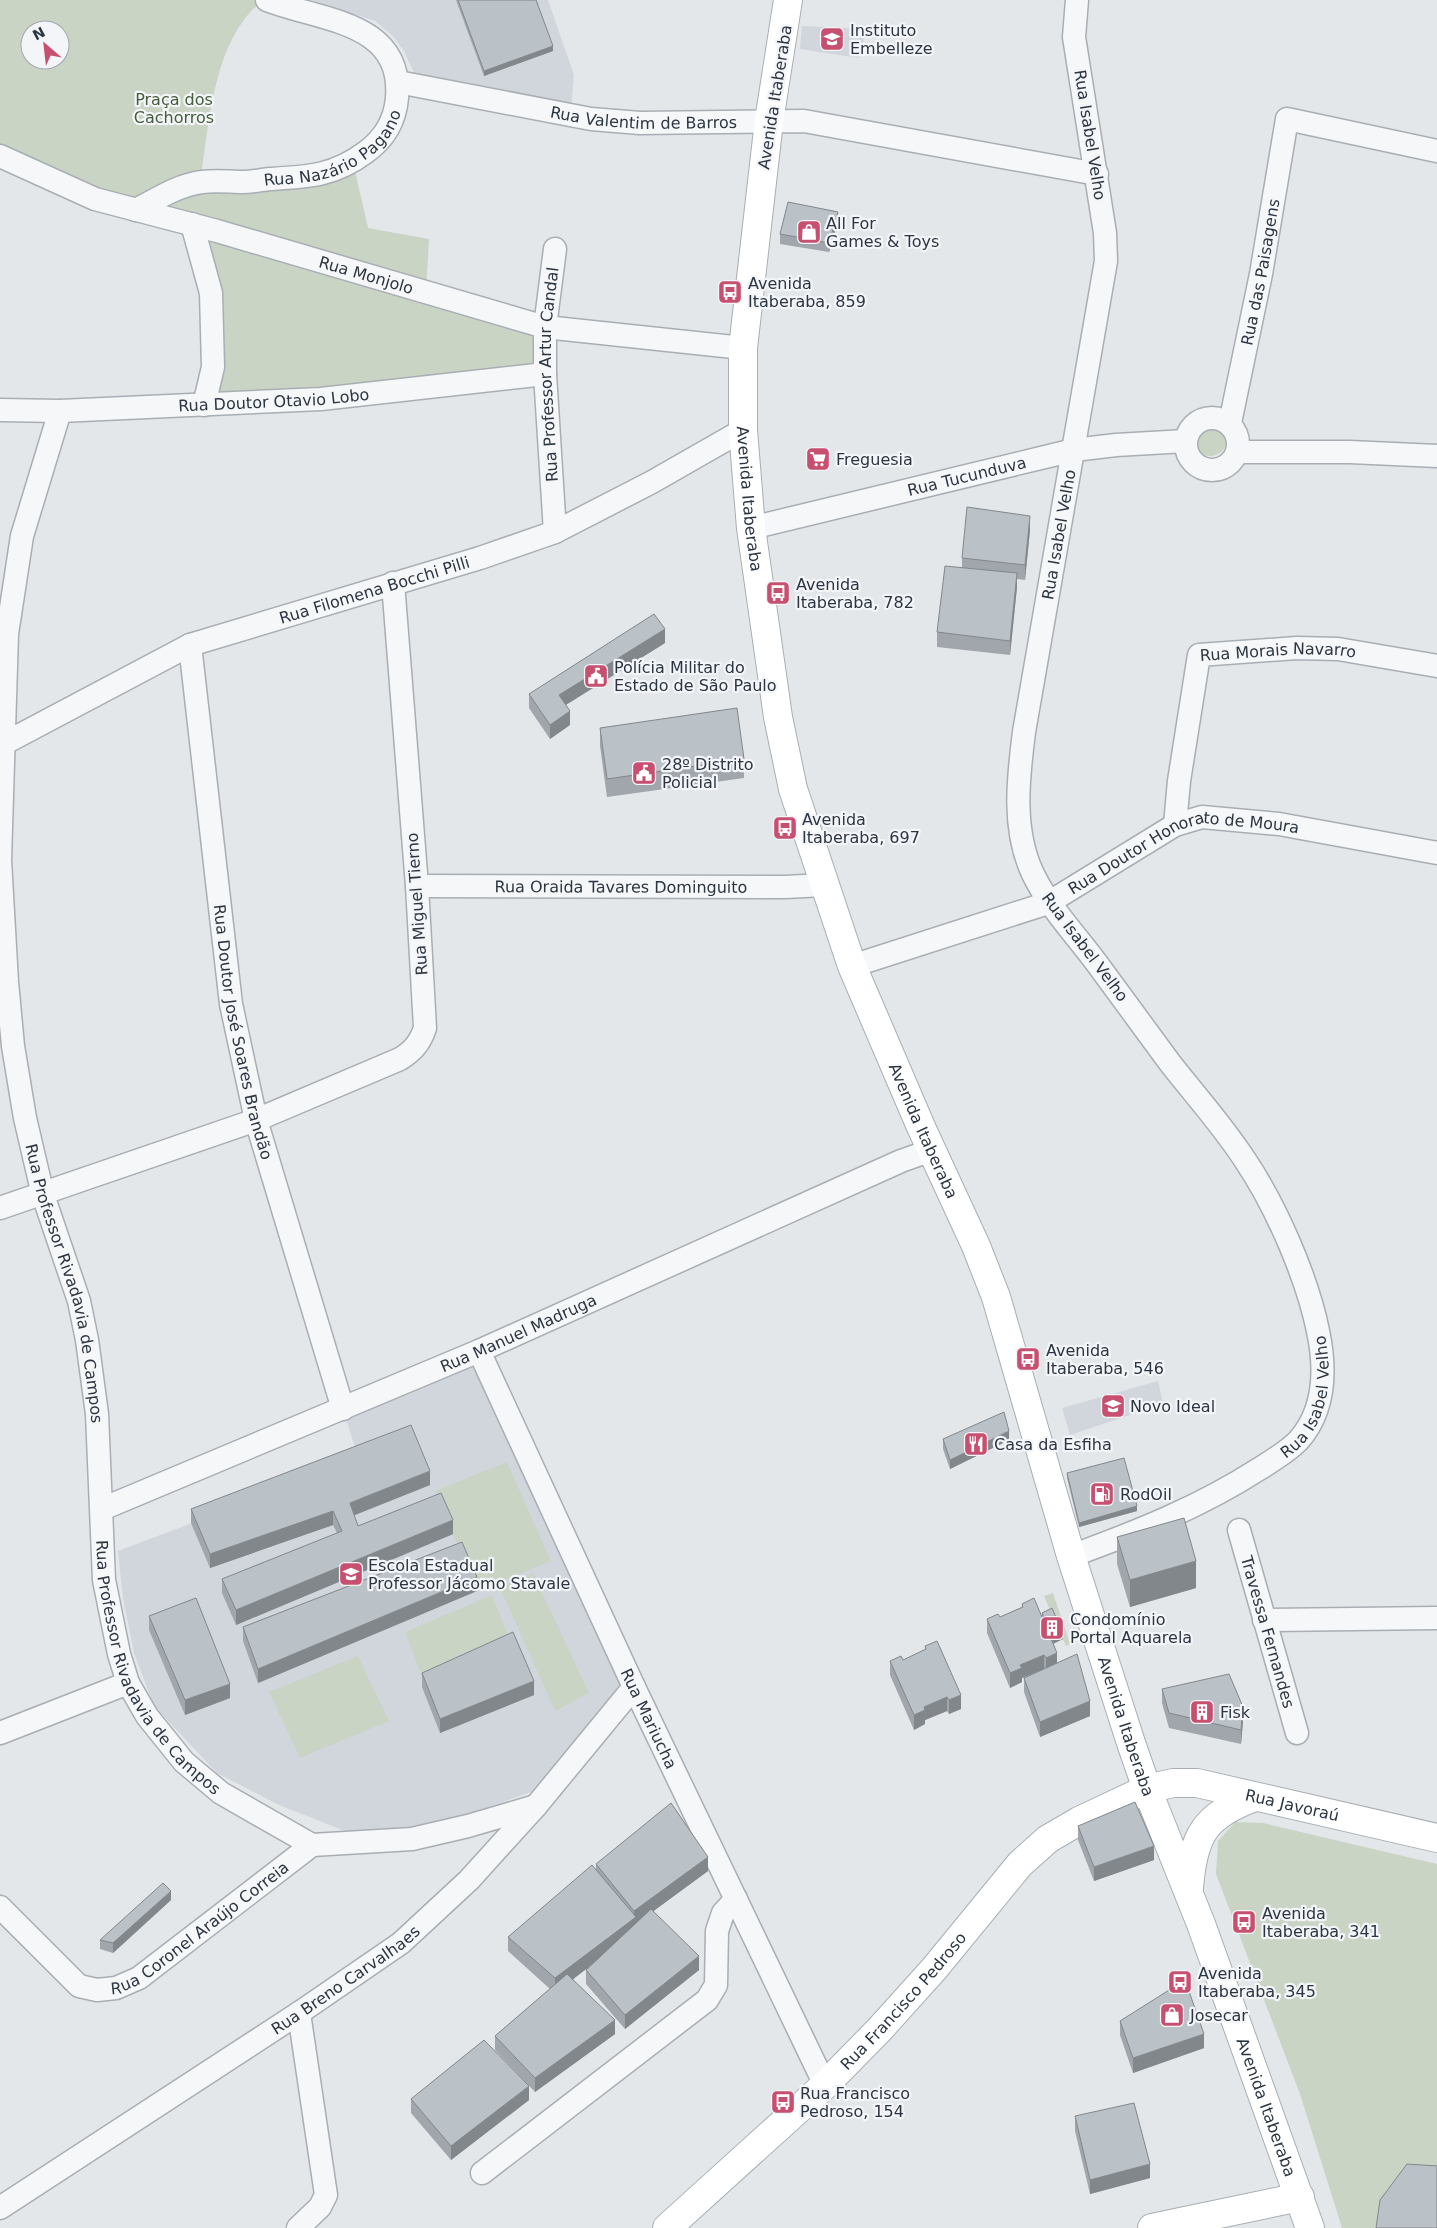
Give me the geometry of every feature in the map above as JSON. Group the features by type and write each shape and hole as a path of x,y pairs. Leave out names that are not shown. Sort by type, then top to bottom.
{"main road":[{"name":"Avenida Itaberaba","path":"788,0 789,8 769,121 743,348 742,430 751,528 778,717 793,788 852,966 976,1246 996,1297 1071,1556 1147,1789 1188,1891 1310,2228"},
{"name":"Rua Javoraú","path":"1147,1789 1173,1783 1197,1783 1223,1787 1255,1797 1437,1838"},
{"name":"Rua Francisco Pedroso","path":"667,2228 825,2085 879,2030 934,1969 1020,1864 1048,1839 1079,1821 1147,1789"},
{"path":"1188,1891 1191,1860 1197,1839 1203,1830 1211,1820 1233,1805 1255,1797"},
{"path":"1152,2228 1300,2197"}],"street":[{"name":"Rua Nazário Pagano","path":"136,210 172,191 200,182 244,182 304,178 330,172 353,162 379,142 391,123 396,104 398,82 394,64 382,45 364,31 267,0"},
{"name":"Rua Isabel Velho","path":"1071,1556 1142,1530 1233,1486 1297,1442 1313,1420 1323,1391 1322,1352 1313,1307 1273,1206 1245,1159 1168,1061 1100,966 1048,903 1031,871 1021,830 1017,789 1024,732 1106,261 1105,233 1097,174 1074,37 1077,0"},
{"name":"Rua Valentim de Barros","path":"398,82 591,119 640,123 804,121 1097,174"},
{"name":"Rua das Paisagens","path":"1230,424 1261,274 1287,119 1437,151"},
{"name":"Rua Monjolo","path":"0,156 95,200 192,224 545,327 743,348"},
{"path":"192,224 211,293 213,367 204,405"},
{"name":"Rua Professor Artur Candal","path":"555,248 545,327 545,374 555,532"},
{"name":"Rua Doutor Otavio Lobo","path":"0,410 60,411 321,398 545,374"},
{"name":"Rua Professor Rivadavia de Campos","path":"60,411 22,536 6,634 0,860 7,982 25,1118 43,1195 79,1301 88,1340 97,1414 104,1580 119,1654 128,1683 146,1716 184,1762 221,1793 312,1845"},
{"path":"1218,418 1230,424 1237,434 1238,452 1234,459 1220,469 1203,468 1190,458 1186,441 1194,425 1201,420 1218,418"},
{"name":"Rua Filomena Bocchi Pilli","path":"3,744 190,645 480,558 555,532 652,482 742,430"},
{"name":"Rua Tucunduva","path":"751,528 1074,450 1116,445 1186,441"},
{"path":"1238,452 1350,452 1437,456"},
{"name":"Rua Miguel Tierno","path":"0,1208 43,1195 256,1120 400,1059 410,1053 421,1040 425,1028 417,886 393,583"},
{"name":"Rua Doutor José Soares Brandão","path":"190,645 231,1004 256,1120 343,1410"},
{"name":"Rua Morais Navarro","path":"1175,825 1182,763 1199,655 1297,648 1338,649 1437,666"},
{"name":"Rua Doutor Honorato de Moura","path":"852,966 1048,903 1175,825 1202,818 1228,818 1279,824 1437,853"},
{"name":"Rua Oraida Tavares Dominguito","path":"417,886 785,887 824,884"},
{"name":"Rua Manuel Madruga","path":"102,1508 343,1410 901,1161 932,1150"},
{"name":"Rua Mariucha","path":"478,1351 634,1687 825,2085"},
{"name":"Travessa Fernandes","path":"1238,1530 1297,1733"},
{"path":"1264,1620 1437,1618"},
{"path":"0,1733 128,1683"},
{"name":"Rua Breno Carvalhaes","path":"0,2208 300,2013 401,1943 468,1880 536,1806 634,1687"},
{"path":"312,1845 412,1839 468,1826 536,1806"},
{"name":"Rua Coronel Araújo Correia","path":"0,1907 79,1986 97,1990 116,1988 139,1978 312,1845"},
{"path":"482,2173 707,2000 716,1985 717,1931 723,1913 736,1899"},
{"path":"298,2228 320,2207 326,2194 300,2013"}],"shaded area":[{"path":"311,0 548,0 574,75 571,108 415,75 404,51 393,36 375,21"},
{"name":"Instituto Embelleze","path":"802,26 866,29 859,58 800,49"},
{"name":"Escola Estadual Professor Jácomo Stavale","path":"468,1348 631,1674 545,1787 405,1836 345,1831 279,1805 217,1773 154,1706 134,1653 123,1598 118,1551 359,1460 343,1409"},
{"name":"Novo Ideal","path":"1158,1381 1163,1404 1070,1435 1062,1408"}],"green space":[{"name":"Praça dos Cachorros","path":"0,0 268,0 252,10 239,27 228,47 214,91 200,182 353,162 368,228 429,239 426,292 545,327 545,374 204,405 213,367 192,225 0,156"},
{"path":"1210,422 1217,423 1222,427 1226,432 1226,446 1222,451 1217,455 1210,456 1203,455 1198,451 1194,446 1193,439 1194,432 1198,427 1203,423"},
{"path":"507,1462 551,1561 477,1591 435,1491"},
{"path":"533,1573 589,1693 555,1711 500,1588"},
{"path":"1053,1593 1070,1644 1066,1646 1044,1596"},
{"path":"492,1595 511,1642 422,1677 405,1632"},
{"path":"358,1656 389,1721 300,1758 269,1692"},
{"path":"1235,1822 1263,1823 1437,1864 1437,2228 1342,2228 1300,2094 1216,1874 1218,1841"}],"building":[{"path":"458,0 536,0 553,46 484,71"},
{"name":"All For Games & Toys","path":"788,202 838,212 829,243 780,234"},
{"path":"967,507 1030,516 1025,565 962,558"},
{"path":"945,566 1017,573 1010,641 937,632"},
{"path":"654,614 665,629 559,695 570,711 550,725 529,694"},
{"path":"737,708 744,759 607,779 600,728"},
{"path":"1004,1412 1009,1431 950,1460 943,1439"},
{"path":"411,1425 430,1471 350,1503 358,1526 441,1493 453,1520 236,1610 222,1579 342,1531 333,1511 210,1554 191,1509"},
{"name":"RodOil","path":"1124,1458 1137,1506 1079,1523 1067,1473"},
{"path":"1184,1518 1196,1561 1130,1580 1117,1537"},
{"path":"462,1542 477,1577 258,1669 243,1627"},
{"path":"196,1598 230,1684 185,1700 149,1616"},
{"path":"1034,1598 1057,1653 1046,1658 1044,1655 1020,1665 1022,1668 1010,1673 987,1619 998,1614 1000,1617 1023,1607 1022,1604"},
{"path":"1052,1608 1063,1634 1053,1639 1042,1613"},
{"path":"513,1632 534,1681 440,1719 422,1673"},
{"path":"937,1641 961,1695 949,1700 947,1697 924,1707 925,1710 914,1715 890,1661 901,1656 903,1660 926,1649 925,1646"},
{"path":"1077,1654 1090,1701 1040,1722 1024,1678"},
{"name":"Fisk","path":"1229,1674 1243,1707 1241,1730 1169,1713 1162,1689"},
{"path":"1135,1802 1154,1846 1094,1867 1078,1826"},
{"path":"671,1803 708,1857 634,1911 596,1864"},
{"path":"592,1865 636,1917 555,1978 508,1937"},
{"path":"163,1883 171,1891 113,1943 100,1940"},
{"path":"651,1909 699,1956 625,2015 586,1970"},
{"path":"567,1974 615,2020 535,2078 495,2036"},
{"name":"Josecar","path":"1185,1980 1204,2034 1133,2058 1120,2021"},
{"path":"484,2040 529,2086 451,2146 411,2099"},
{"path":"1134,2103 1150,2164 1090,2180 1075,2116"},
{"path":"1407,2164 1437,2166 1437,2228 1376,2228 1380,2200"}],"place":[{"name":"Instituto Embelleze","path":"832,39"},
{"name":"All For Games & Toys","path":"809,232"},
{"name":"Avenida Itaberaba, 859","path":"730,292"},
{"name":"Freguesia","path":"818,459"},
{"name":"Avenida Itaberaba, 782","path":"778,593"},
{"name":"Polícia Militar do Estado de São Paulo","path":"596,676"},
{"name":"28º Distrito Policial","path":"644,773"},
{"name":"Avenida Itaberaba, 697","path":"785,828"},
{"name":"Avenida Itaberaba, 546","path":"1028,1359"},
{"name":"Novo Ideal","path":"1113,1406"},
{"name":"Casa da Esfiha","path":"976,1444"},
{"name":"RodOil","path":"1102,1494"},
{"name":"Escola Estadual Professor Jácomo Stavale","path":"351,1574"},
{"name":"Condomínio Portal Aquarela","path":"1052,1628"},
{"name":"Fisk","path":"1202,1712"},
{"name":"Avenida Itaberaba, 341","path":"1244,1922"},
{"name":"Avenida Itaberaba, 345","path":"1180,1982"},
{"name":"Josecar","path":"1172,2015"},
{"name":"Rua Francisco Pedroso, 154","path":"783,2102"}]}
